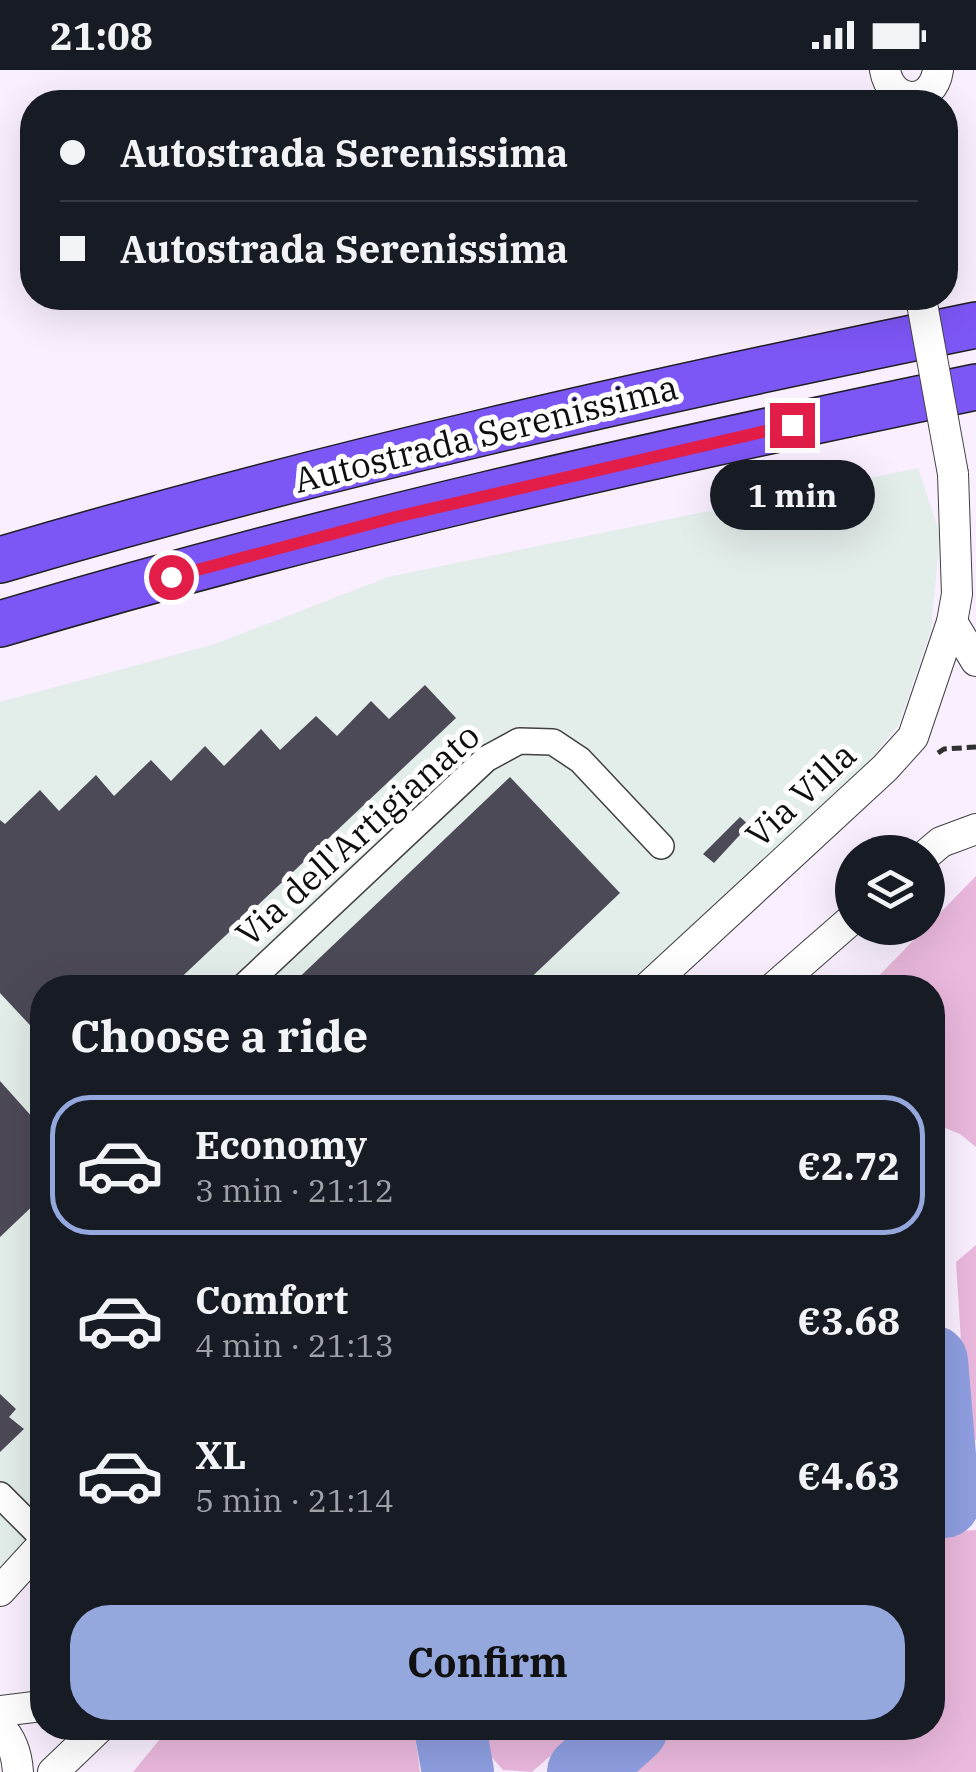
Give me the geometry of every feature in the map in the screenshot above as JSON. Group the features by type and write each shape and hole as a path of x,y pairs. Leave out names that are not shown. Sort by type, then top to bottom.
{"highway":[{"name":"Autostrada Serenissima","path":"0,560 394,453 734,374 976,325"},
{"name":"Autostrada Serenissima","path":"0,624 396,517 755,433 976,387"}],"street":[{"name":"Via Villa","path":"661,975 885,768 913,737 958,594 952,474 923,310"},
{"path":"952,622 976,661"},
{"name":"Via dell'Artigianato","path":"256,975 486,759 519,741 552,742 580,760 661,846"},
{"path":"945,841 976,829"},
{"path":"788,975 835,933"},
{"path":"0,1495 30,1525"},
{"path":"0,1591 30,1558"},
{"path":"0,1711 30,1707"},
{"path":"0,1727 17,1757 18,1772"},
{"path":"53,1772 86,1740"}],"shaded area":[{"path":"918,468 940,535 931,629 899,724 833,807 644,975 30,975 30,1538 0,1572 0,702 215,644 388,577"},
{"path":"976,876 976,1147 945,1128 945,975 880,975 909,945 945,945 945,908"},
{"path":"976,1245 976,1441 966,1419 956,1262"},
{"path":"976,1530 976,1772 624,1772 660,1740 945,1740 945,1536"},
{"path":"159,1740 416,1740 420,1772 133,1772"},
{"path":"480,1740 568,1740 532,1772 503,1770"}],"building":[{"path":"425,685 456,718 184,975 30,975 30,1025 0,993 0,820 5,824 40,790 59,811 96,775 114,796 151,760 171,781 205,746 224,766 261,729 280,750 316,716 337,736 371,701 389,719"},
{"path":"510,777 620,893 534,975 302,975"},
{"path":"740,817 749,825 714,863 703,854"},
{"path":"0,1081 30,1115 30,1208 0,1237"},
{"path":"0,1394 16,1409 9,1417 24,1429 0,1452"}],"taxiway":[{"path":"452,1740 458,1772"},
{"path":"583,1772 619,1740"}],"route":[{"path":"171,577 396,517 792,425"}]}
